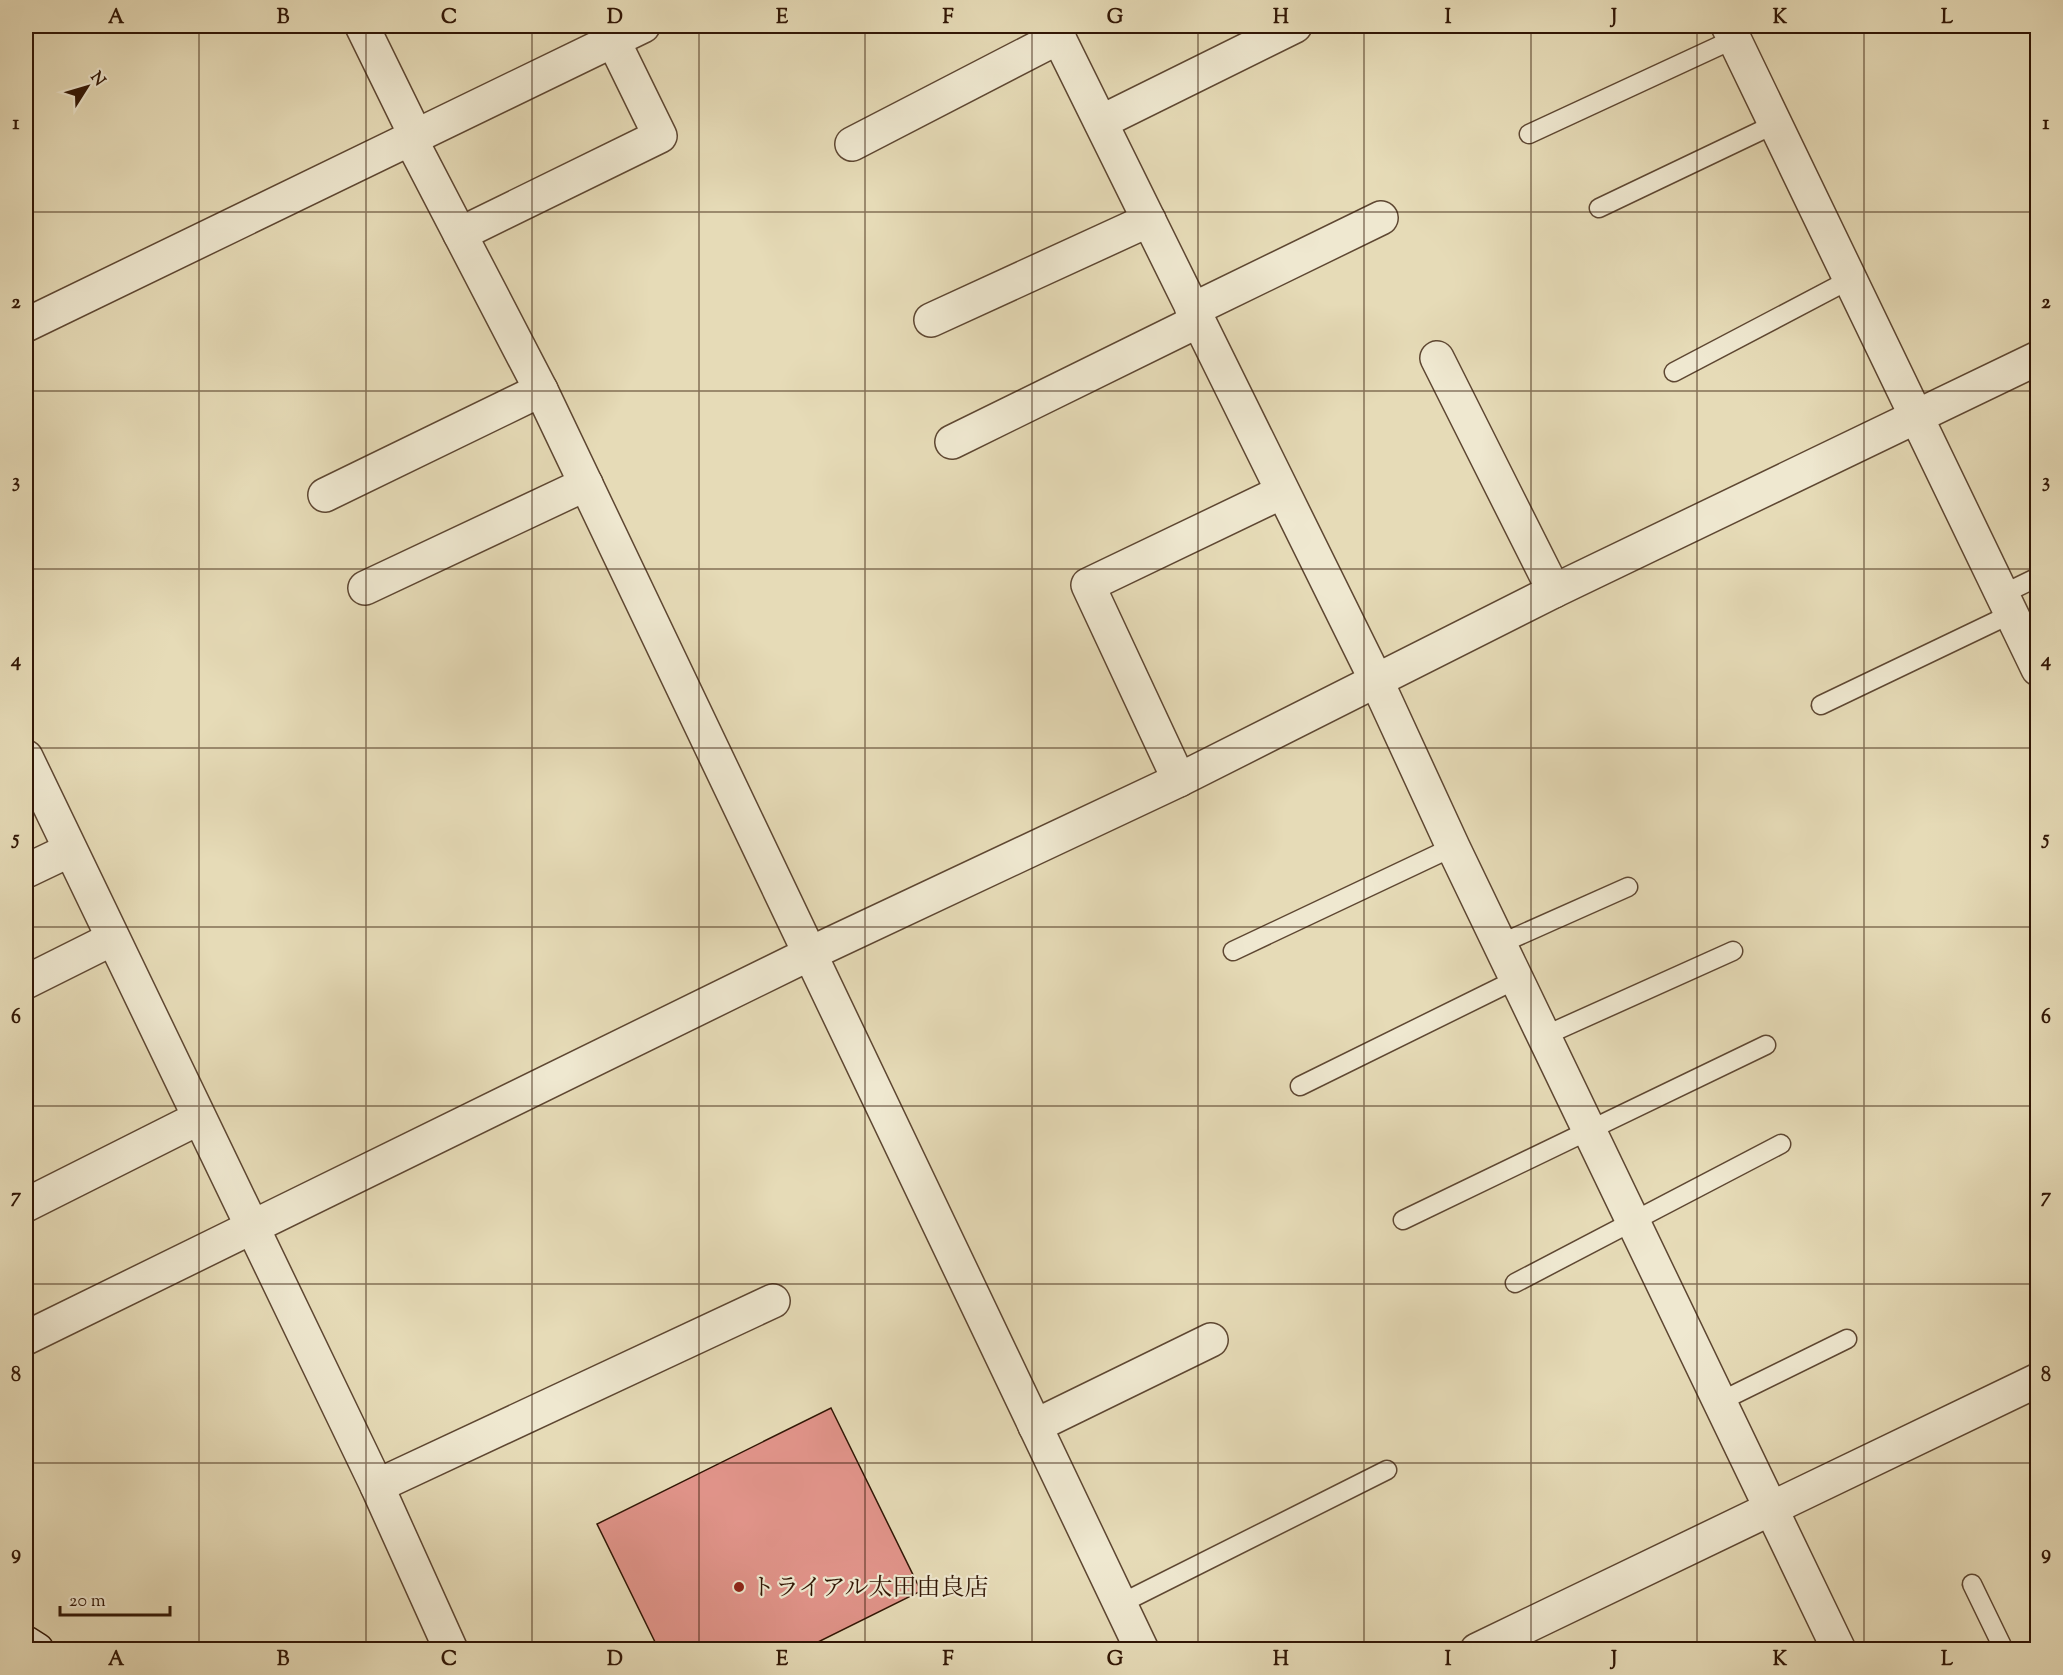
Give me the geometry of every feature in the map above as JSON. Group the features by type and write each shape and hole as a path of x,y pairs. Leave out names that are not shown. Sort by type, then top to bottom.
{"street":[{"path":"362,26 411,126 411,140 541,390 1142,1650"},
{"path":"26,325 643,26"},
{"path":"1101,122 1295,26"},
{"path":"852,144 1056,32 1377,682 1453,847 1839,1650"},
{"path":"1731,32 2037,669"},
{"path":"460,234 660,136 613,40"},
{"path":"952,442 1381,218"},
{"path":"931,320 1149,220"},
{"path":"1437,358 1554,591"},
{"path":"26,1338 809,954 1179,780 1554,591 2037,358"},
{"path":"325,495 541,390"},
{"path":"365,588 586,484"},
{"path":"1179,780 1088,585 1282,492"},
{"path":"26,757 377,1486 452,1650"},
{"path":"26,871 70,850"},
{"path":"26,982 112,939"},
{"path":"26,1205 199,1118"},
{"path":"377,1486 773,1301"},
{"path":"1035,1426 1210,1340"},
{"path":"1490,1647 2037,1380"},
{"path":"26,1643 37,1650"}],"lane":[{"path":"1529,134 1731,32"},
{"path":"1599,208 1774,124"},
{"path":"1674,372 1849,280"},
{"path":"1821,705 2006,604 2037,577"},
{"path":"1233,951 1453,847"},
{"path":"1500,944 1628,887"},
{"path":"1544,1036 1733,951"},
{"path":"1300,1086 1517,980"},
{"path":"1403,1220 1766,1045"},
{"path":"1515,1283 1781,1144"},
{"path":"1719,1402 1847,1339"},
{"path":"1120,1604 1387,1470"},
{"path":"1972,1584 2004,1650"}],"building":[{"path":"831,1408 921,1591 802,1650 659,1650 597,1524"}],"place":[{"name":"トライアル太田由良店","path":"739,1587"}]}
